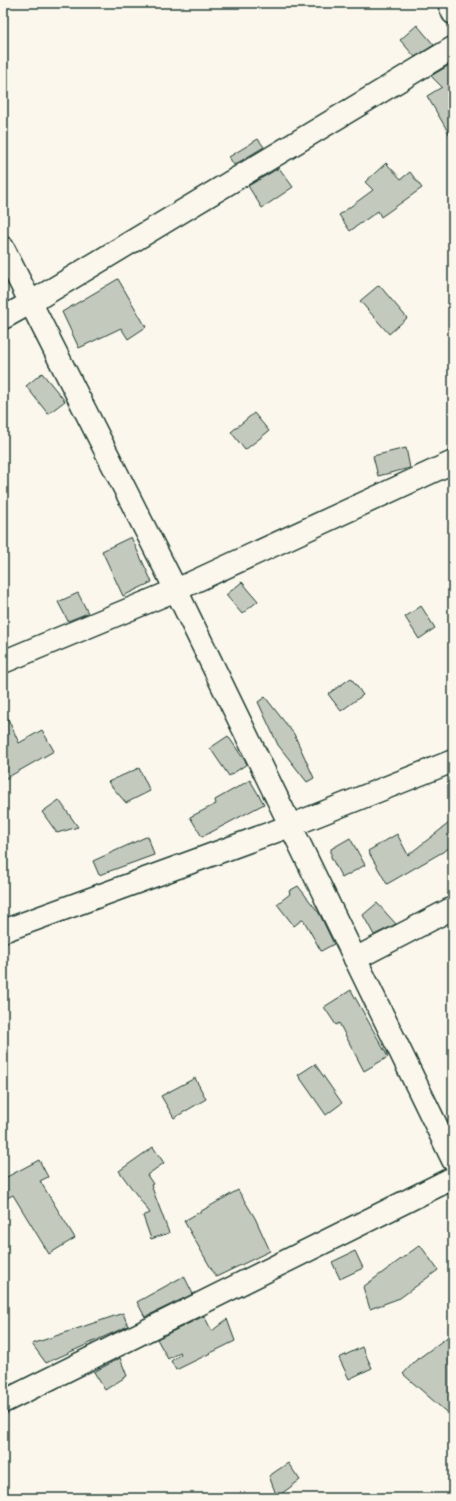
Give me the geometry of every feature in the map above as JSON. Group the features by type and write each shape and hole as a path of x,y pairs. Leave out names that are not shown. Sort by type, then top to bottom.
{"street":[{"path":"449,3 453,13"},
{"path":"3,318 453,48"},
{"path":"3,248 176,590 453,1160"},
{"path":"3,662 176,590 453,462"},
{"path":"3,931 290,826 453,761"},
{"path":"355,959 453,908"},
{"path":"3,1402 453,1178"}],"building":[{"path":"417,25 434,45 415,57 400,40"},
{"path":"451,64 453,66 453,140 427,96 442,87 431,76"},
{"path":"258,139 264,147 234,165 229,157"},
{"path":"386,163 401,179 410,172 422,188 381,217 378,211 350,231 339,215 373,190 365,182"},
{"path":"279,168 293,187 262,208 248,186"},
{"path":"118,279 146,327 128,339 121,328 79,348 62,312"},
{"path":"379,285 407,318 389,334 360,301"},
{"path":"42,373 65,401 48,414 26,386"},
{"path":"254,413 269,431 245,450 231,432"},
{"path":"406,448 410,468 378,476 373,456"},
{"path":"131,537 152,582 123,596 102,551"},
{"path":"242,582 258,601 242,614 226,595"},
{"path":"78,593 88,613 68,621 58,602"},
{"path":"421,606 435,628 419,639 405,617"},
{"path":"351,678 363,695 341,711 328,694"},
{"path":"265,697 294,734 314,778 307,782 278,745 258,702"},
{"path":"3,708 19,743 42,730 54,751 3,780"},
{"path":"228,736 247,764 229,776 210,748"},
{"path":"139,768 150,791 126,803 108,782"},
{"path":"250,780 264,804 202,837 190,817 216,804 215,800"},
{"path":"59,800 78,827 57,833 42,812"},
{"path":"453,820 453,846 387,884 368,851 397,834 408,855"},
{"path":"148,836 154,855 99,875 93,861"},
{"path":"350,838 365,865 342,878 331,857 331,849"},
{"path":"298,886 319,913 334,944 321,951 303,919 294,926 277,904 290,894 289,891"},
{"path":"377,903 396,924 374,935 363,915"},
{"path":"351,990 388,1057 364,1071 339,1023 336,1025 324,1007"},
{"path":"315,1064 342,1103 326,1115 298,1075"},
{"path":"195,1078 206,1099 174,1118 161,1096"},
{"path":"153,1147 164,1163 147,1175 153,1184 151,1185 169,1233 151,1239 143,1216 150,1213 119,1171"},
{"path":"39,1160 48,1177 40,1181 75,1238 49,1254 13,1195 3,1200 3,1179"},
{"path":"238,1190 255,1218 270,1251 216,1277 184,1221"},
{"path":"420,1245 438,1270 400,1298 370,1309 363,1287"},
{"path":"355,1251 363,1268 340,1279 332,1262"},
{"path":"184,1276 193,1294 145,1317 137,1302"},
{"path":"123,1313 128,1326 46,1363 32,1344"},
{"path":"204,1316 212,1331 227,1319 235,1341 176,1370 171,1361 181,1354 180,1352 168,1359 157,1339"},
{"path":"453,1333 453,1418 403,1374 415,1361"},
{"path":"362,1347 372,1368 349,1379 339,1358"},
{"path":"120,1358 127,1376 105,1390 94,1372"},
{"path":"288,1463 300,1480 277,1497 269,1476"}]}
